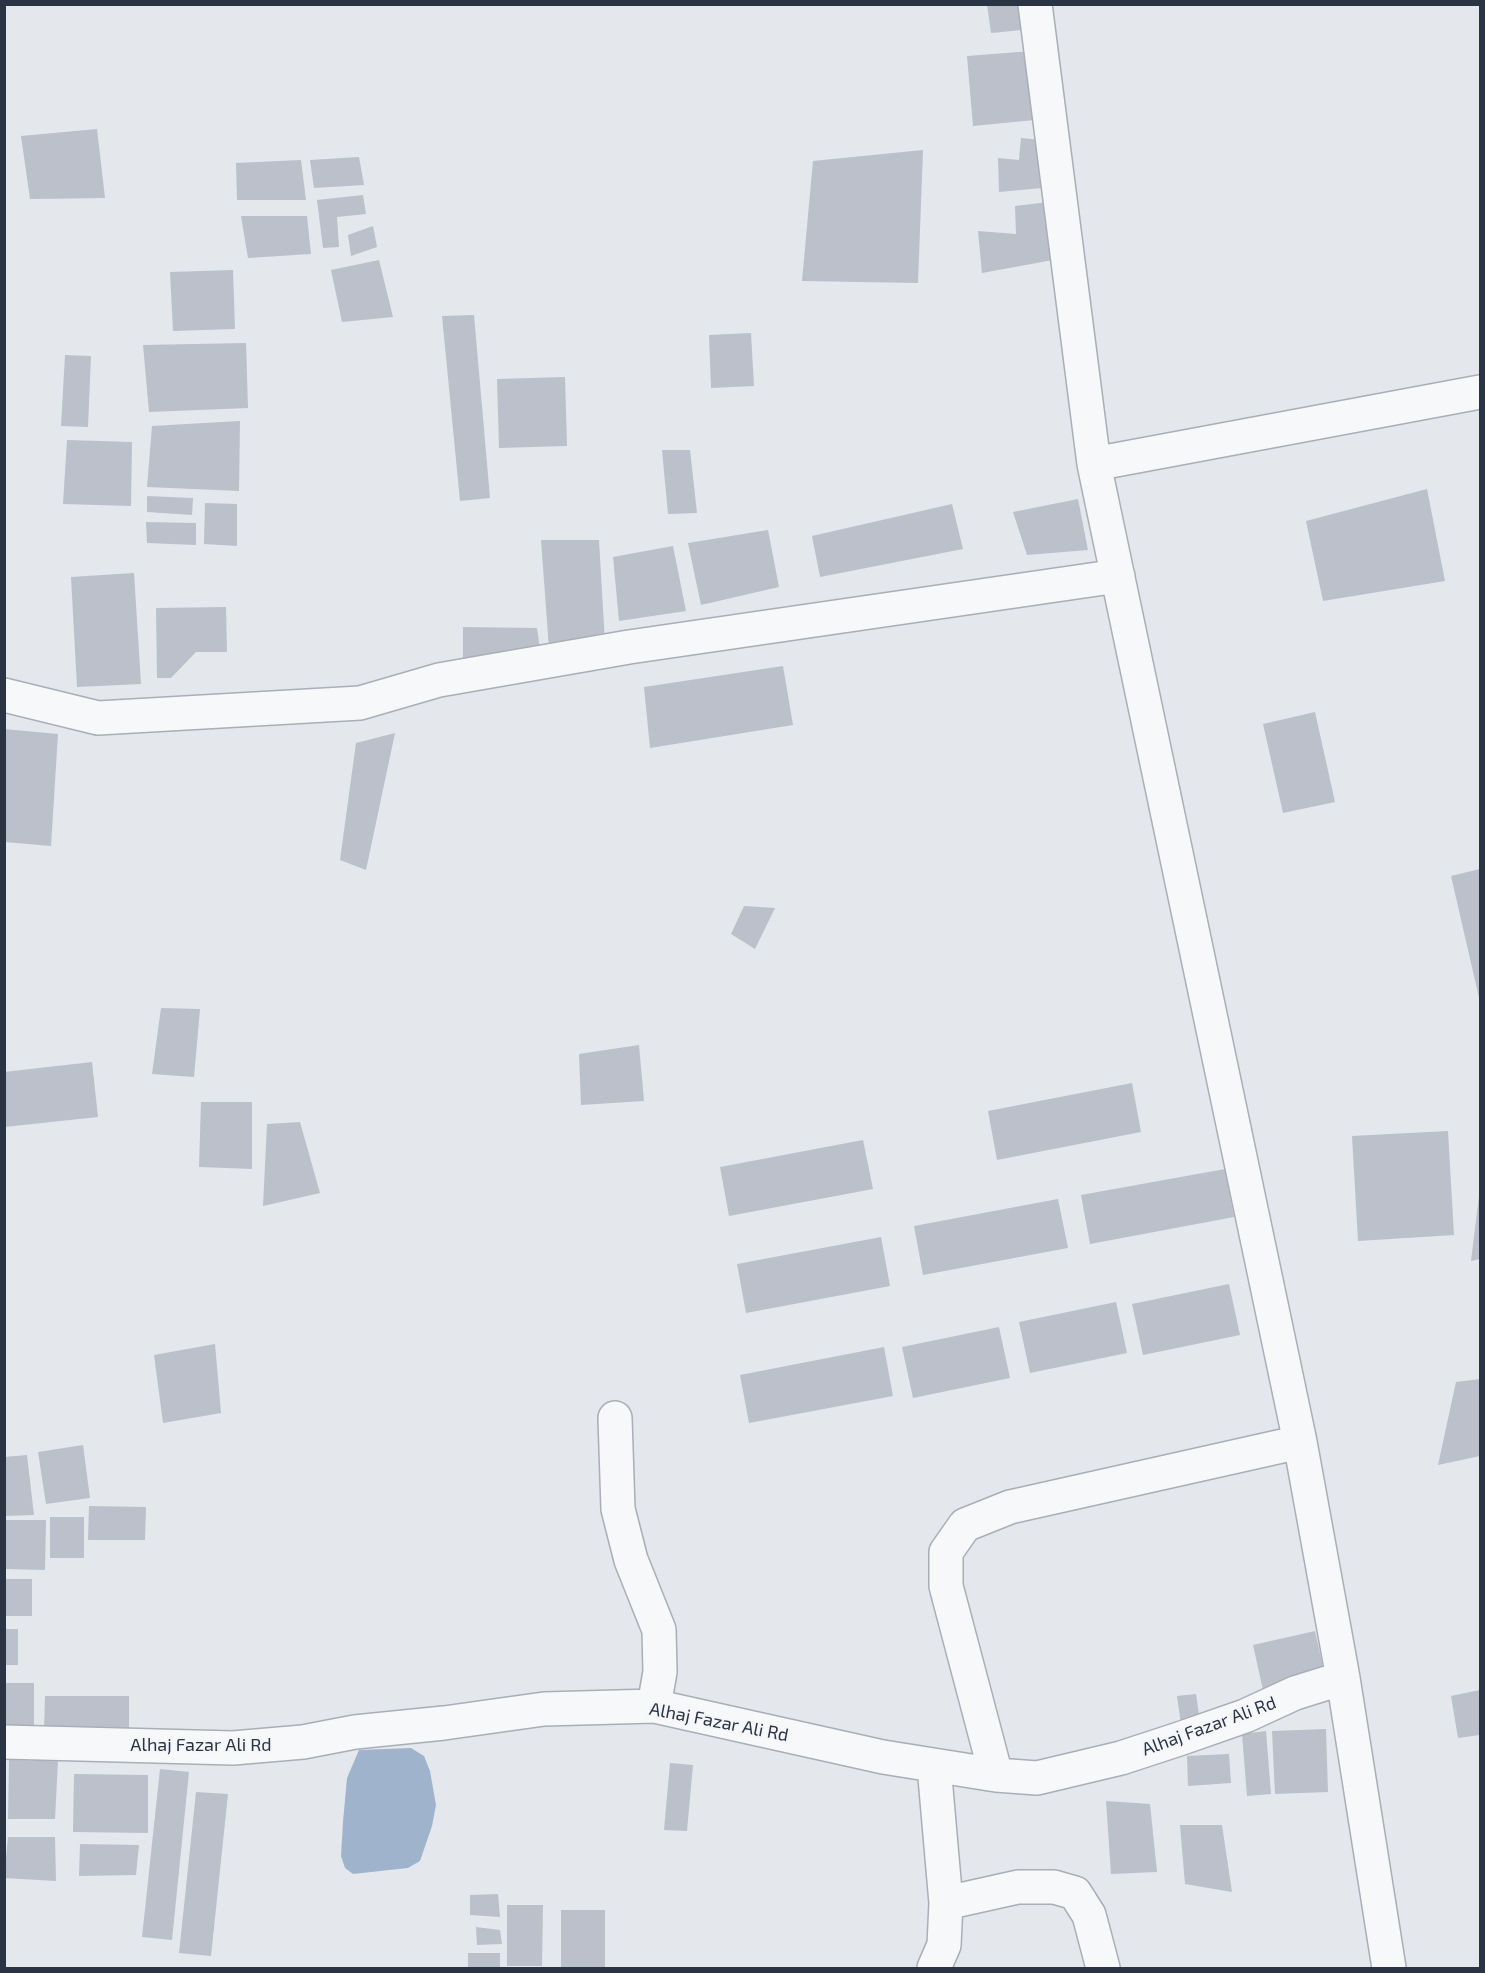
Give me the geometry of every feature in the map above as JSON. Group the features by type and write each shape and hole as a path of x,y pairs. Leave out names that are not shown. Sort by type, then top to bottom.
{"street":[{"path":"1035,4 1094,464 1300,1442 1343,1678 1389,1968"},
{"path":"1094,464 1480,392"},
{"path":"4,695 98,718 360,703 439,680 607,651 1118,576"},
{"path":"615,1418 618,1509 632,1560 659,1629 660,1672 654,1706"},
{"path":"996,1775 946,1586 946,1552 965,1525 1010,1507 1300,1442"},
{"name":"Alhaj Fazar Ali Rd","path":"4,1742 233,1748 303,1742 355,1732 444,1723 544,1709 654,1706 934,1767 1038,1778 1121,1758 1245,1716 1295,1693 1343,1678"},
{"path":"934,1767 946,1904 944,1945 934,1968"},
{"path":"946,1904 1018,1887 1054,1887 1075,1893 1089,1915 1103,1968"}],"water":[{"path":"411,1748 424,1756 430,1771 436,1805 432,1826 420,1861 408,1868 353,1874 345,1868 341,1856 347,1778 359,1750"}],"building":[{"path":"987,4 1018,4 1022,30 991,33"},
{"path":"1031,51 1035,120 973,126 967,56"},
{"path":"97,129 105,198 30,199 21,136"},
{"path":"1021,138 1042,140 1042,188 999,192 998,158 1019,160"},
{"path":"923,150 918,283 802,281 813,161"},
{"path":"359,157 364,185 314,188 310,160"},
{"path":"301,160 306,200 237,200 236,163"},
{"path":"363,195 366,214 337,217 339,247 323,248 317,200"},
{"path":"1049,202 1053,260 982,273 978,231 1016,234 1015,206"},
{"path":"241,216 307,216 311,254 248,258"},
{"path":"373,226 377,247 351,256 348,235"},
{"path":"379,260 393,317 342,322 331,270"},
{"path":"233,270 235,329 173,331 170,272"},
{"path":"474,315 490,498 460,501 442,316"},
{"path":"751,333 754,386 711,388 709,335"},
{"path":"246,343 248,408 149,412 143,345"},
{"path":"65,355 91,356 88,427 61,426"},
{"path":"565,377 567,446 499,448 497,379"},
{"path":"240,421 239,491 147,487 152,426"},
{"path":"67,440 132,442 131,506 63,504"},
{"path":"662,450 690,450 697,513 668,514"},
{"path":"1427,489 1445,581 1323,601 1306,521"},
{"path":"147,496 193,498 192,515 147,512"},
{"path":"1078,499 1088,550 1027,555 1013,512"},
{"path":"205,503 237,504 237,546 204,544"},
{"path":"952,504 963,549 820,577 812,536"},
{"path":"146,522 196,523 196,545 147,543"},
{"path":"768,530 779,587 701,605 688,543"},
{"path":"541,540 599,540 605,643 549,649"},
{"path":"673,546 686,611 619,621 613,557"},
{"path":"134,573 141,684 77,687 71,577"},
{"path":"226,607 227,652 196,652 171,678 157,678 156,608"},
{"path":"463,627 537,628 541,656 463,667"},
{"path":"783,666 793,725 650,748 644,687"},
{"path":"1315,712 1335,802 1283,813 1263,724"},
{"path":"4,729 58,734 51,846 4,842"},
{"path":"395,733 366,870 340,860 356,743"},
{"path":"1480,869 1480,1002 1451,876"},
{"path":"744,906 775,908 755,949 731,934"},
{"path":"161,1008 200,1009 194,1077 152,1074"},
{"path":"639,1045 644,1101 581,1105 579,1054"},
{"path":"92,1062 98,1117 4,1127 4,1072"},
{"path":"1132,1083 1141,1132 997,1160 988,1111"},
{"path":"201,1102 252,1102 252,1169 199,1167"},
{"path":"300,1122 320,1193 263,1206 267,1124"},
{"path":"1448,1131 1454,1235 1358,1241 1352,1136"},
{"path":"863,1140 873,1189 729,1216 720,1167"},
{"path":"1225,1169 1234,1217 1090,1244 1081,1195"},
{"path":"1479,1196 1480,1259 1471,1261"},
{"path":"1058,1199 1068,1248 923,1275 914,1226"},
{"path":"881,1237 890,1286 746,1313 737,1264"},
{"path":"1229,1284 1240,1335 1143,1355 1132,1304"},
{"path":"1116,1302 1127,1353 1030,1373 1019,1322"},
{"path":"999,1327 1010,1378 913,1398 902,1347"},
{"path":"215,1344 221,1413 163,1423 154,1355"},
{"path":"884,1347 893,1396 749,1423 740,1375"},
{"path":"1480,1379 1480,1456 1438,1465 1456,1382"},
{"path":"83,1445 90,1498 46,1504 38,1452"},
{"path":"27,1455 34,1515 4,1516 4,1457"},
{"path":"89,1506 146,1507 145,1540 88,1540"},
{"path":"50,1517 84,1517 84,1558 50,1558"},
{"path":"4,1520 46,1520 45,1570 4,1569"},
{"path":"4,1579 32,1579 32,1616 4,1616"},
{"path":"4,1629 18,1629 18,1665 4,1665"},
{"path":"1315,1631 1325,1676 1263,1690 1253,1645"},
{"path":"4,1683 34,1683 34,1728 4,1728"},
{"path":"1480,1690 1480,1735 1458,1738 1451,1696"},
{"path":"1196,1694 1201,1728 1182,1731 1177,1696"},
{"path":"45,1696 129,1696 129,1730 44,1729"},
{"path":"1326,1729 1328,1792 1275,1794 1272,1731"},
{"path":"1266,1731 1271,1794 1247,1796 1242,1734"},
{"path":"1229,1754 1231,1783 1188,1786 1187,1756"},
{"path":"9,1760 58,1761 55,1819 8,1819"},
{"path":"670,1763 693,1765 687,1831 664,1830"},
{"path":"160,1769 189,1772 172,1940 142,1937"},
{"path":"74,1774 148,1775 148,1833 73,1832"},
{"path":"196,1792 228,1794 211,1956 179,1953"},
{"path":"1106,1801 1150,1804 1157,1872 1111,1874"},
{"path":"1180,1825 1222,1825 1232,1892 1185,1884"},
{"path":"8,1837 55,1837 56,1881 4,1878"},
{"path":"80,1844 139,1845 136,1875 79,1876"},
{"path":"498,1894 500,1917 470,1915 470,1895"},
{"path":"507,1905 543,1905 542,1966 507,1966"},
{"path":"561,1910 605,1910 605,1968 561,1968"},
{"path":"476,1927 500,1930 502,1944 477,1945"},
{"path":"468,1953 500,1953 500,1968 468,1968"}]}
